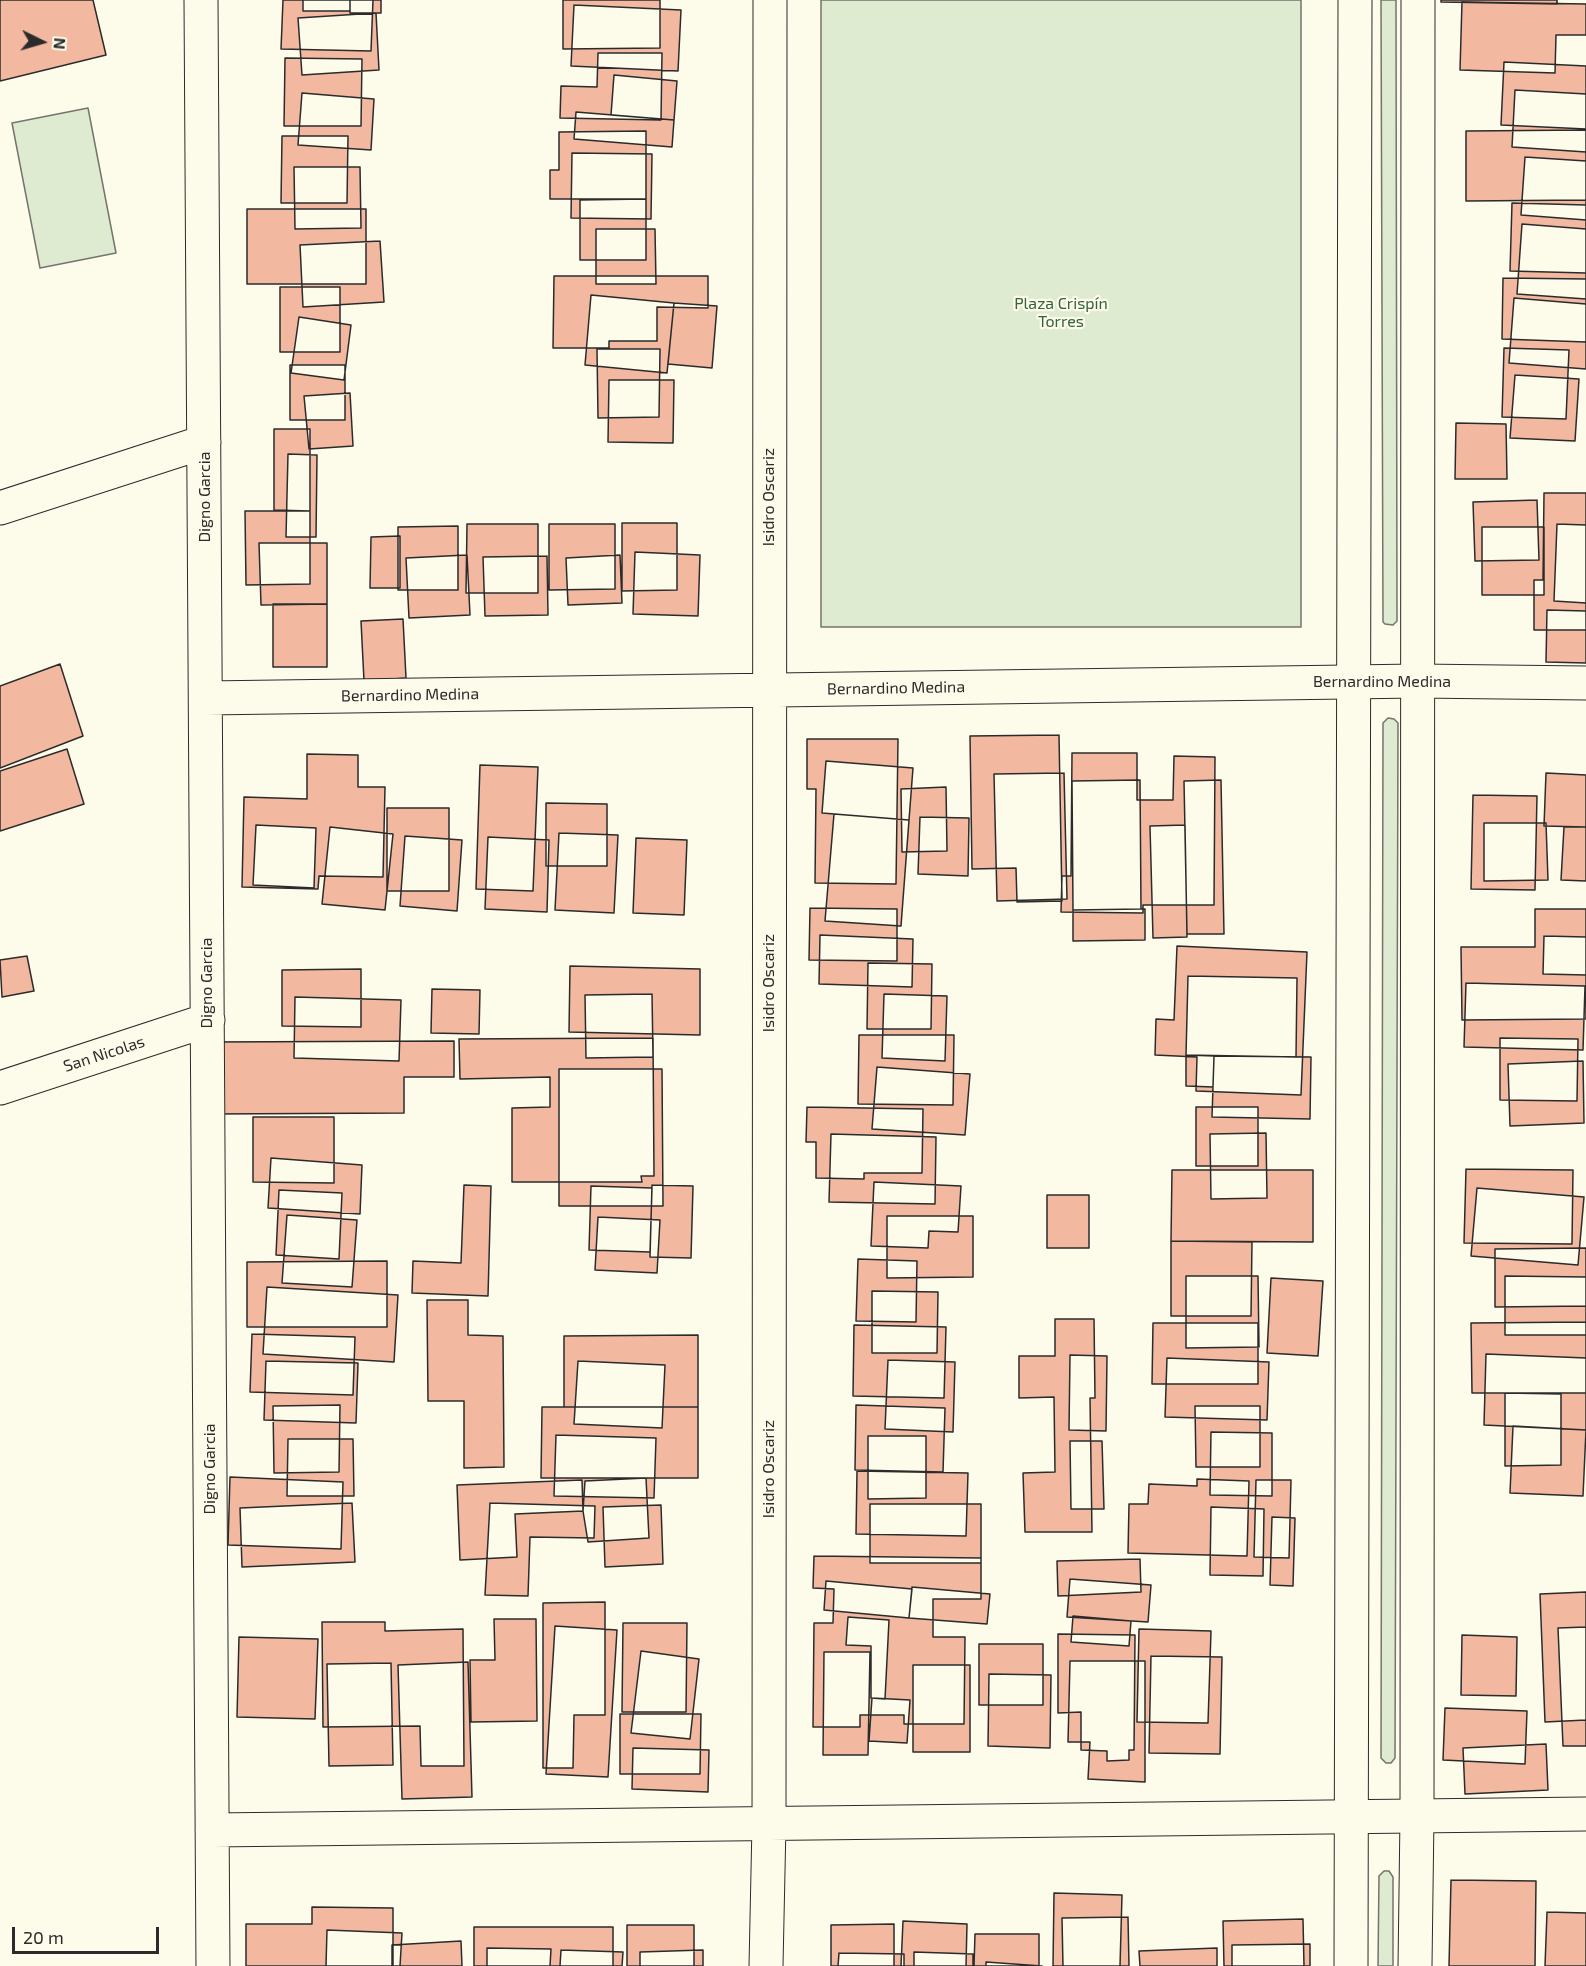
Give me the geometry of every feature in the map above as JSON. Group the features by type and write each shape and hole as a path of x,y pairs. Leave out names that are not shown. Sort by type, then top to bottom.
{"street":[{"name":"Digno Garcia","path":"201,0 213,1966"},
{"name":"Isidro Oscariz","path":"766,1966 769,1824 770,0"},
{"path":"1351,1966 1355,0"},
{"path":"1415,1966 1418,0"},
{"path":"0,508 204,442"},
{"name":"Bernardino Medina","path":"206,698 1418,681 1586,683"},
{"name":"San Nicolas","path":"0,1088 208,1020"},
{"path":"212,1830 1586,1814"}],"green space":[{"name":"Plaza Crispín Torres","path":"821,0 1301,0 1301,627 821,627"},
{"path":"1381,0 1396,0 1397,621 1393,625 1383,622"},
{"path":"88,108 116,253 40,268 12,123"},
{"path":"1388,718 1398,723 1395,1758 1391,1763 1386,1763 1381,1758 1383,723"},
{"path":"1384,1871 1389,1871 1393,1877 1393,1966 1378,1966 1379,1876"}],"building":[{"path":"0,0 93,0 106,55 0,81"},
{"path":"283,0 373,0 371,51 281,49"},
{"path":"303,0 350,0 350,11 303,11"},
{"path":"350,0 381,0 381,13 350,13"},
{"path":"563,0 660,0 660,48 563,49"},
{"path":"1441,0 1557,0 1557,4 1441,2"},
{"path":"1462,2 1586,4 1586,35 1556,35 1555,73 1460,70"},
{"path":"574,5 681,10 678,71 571,66"},
{"path":"376,13 379,70 302,75 298,18"},
{"path":"598,53 662,53 661,120 560,118 561,86 597,87"},
{"path":"285,58 362,59 361,126 284,126"},
{"path":"1504,62 1586,66 1586,129 1501,125"},
{"path":"614,75 677,81 674,120 611,115"},
{"path":"1515,90 1586,94 1586,152 1512,147"},
{"path":"302,93 374,99 371,150 298,145"},
{"path":"576,112 674,120 672,147 574,139"},
{"path":"1586,130 1586,200 1466,201 1466,131"},
{"path":"646,131 646,199 550,199 550,170 559,170 559,132"},
{"path":"282,136 348,136 347,203 281,203"},
{"path":"572,153 652,154 651,219 571,218"},
{"path":"1525,157 1586,161 1586,220 1521,215"},
{"path":"294,167 360,167 361,228 295,229"},
{"path":"646,199 646,260 580,260 580,200"},
{"path":"1512,203 1586,205 1586,273 1510,271"},
{"path":"247,209 366,209 366,284 247,284"},
{"path":"1522,224 1586,229 1586,299 1517,294"},
{"path":"596,229 655,229 656,284 596,284"},
{"path":"380,241 384,302 303,307 300,245"},
{"path":"554,276 708,276 708,308 657,307 657,341 609,341 609,348 553,348"},
{"path":"1503,278 1586,279 1586,342 1502,339"},
{"path":"280,287 340,287 340,352 280,352"},
{"path":"591,295 674,303 667,373 585,365"},
{"path":"1514,298 1586,304 1586,369 1509,363"},
{"path":"674,303 717,306 712,368 668,364"},
{"path":"299,317 351,325 344,380 291,373"},
{"path":"1504,348 1569,350 1566,419 1502,417"},
{"path":"597,349 660,349 659,417 598,418"},
{"path":"290,365 345,365 345,420 290,420"},
{"path":"1515,375 1579,379 1575,441 1510,438"},
{"path":"609,380 674,380 673,443 608,442"},
{"path":"350,393 353,446 309,449 304,396"},
{"path":"1456,423 1506,424 1507,479 1455,479"},
{"path":"274,429 310,429 310,511 274,510"},
{"path":"288,454 317,455 316,537 286,537"},
{"path":"1544,493 1586,493 1586,630 1534,630 1534,580 1543,580"},
{"path":"1537,500 1539,560 1475,561 1473,502"},
{"path":"245,511 310,511 310,584 246,585"},
{"path":"622,523 677,523 677,590 622,591"},
{"path":"467,524 538,524 538,593 466,593"},
{"path":"549,524 615,524 615,589 549,590"},
{"path":"1557,524 1586,525 1586,603 1554,601"},
{"path":"458,526 458,590 398,590 398,527"},
{"path":"1482,527 1544,527 1544,595 1482,595"},
{"path":"400,536 400,588 370,588 371,537"},
{"path":"259,543 327,543 327,604 261,605"},
{"path":"635,552 700,555 698,616 633,614"},
{"path":"467,555 470,615 409,618 406,558"},
{"path":"620,555 622,603 568,605 566,558"},
{"path":"547,556 548,615 485,616 483,557"},
{"path":"273,604 327,604 327,667 273,667"},
{"path":"1547,610 1586,611 1586,663 1546,662"},
{"path":"403,619 406,678 364,681 361,621"},
{"path":"60,664 83,736 0,768 0,686"},
{"path":"1059,735 1062,901 1017,902 1016,868 972,869 970,736"},
{"path":"807,739 898,739 896,884 815,883 816,789 807,789"},
{"path":"67,749 84,804 0,831 0,771"},
{"path":"1072,753 1137,753 1137,800 1173,800 1174,756 1215,757 1214,905 1143,905 1143,913 1061,912 1062,876 1071,876"},
{"path":"307,754 358,755 358,787 385,787 383,877 319,876 318,889 242,887 244,797 307,799"},
{"path":"826,761 913,768 909,820 822,813"},
{"path":"480,765 538,767 533,891 476,889"},
{"path":"1064,773 1067,899 997,901 994,774"},
{"path":"1546,773 1586,775 1586,827 1544,826"},
{"path":"1140,780 1141,909 1073,910 1072,781"},
{"path":"1221,780 1224,934 1187,934 1184,781"},
{"path":"946,787 947,851 902,852 901,789"},
{"path":"1473,795 1537,796 1535,890 1471,889"},
{"path":"546,803 607,804 607,866 546,866"},
{"path":"387,808 449,808 449,891 387,891"},
{"path":"834,814 909,820 901,926 825,921"},
{"path":"920,817 969,818 968,876 918,874"},
{"path":"1484,823 1546,823 1548,880 1484,881"},
{"path":"256,825 316,828 314,888 253,885"},
{"path":"1185,825 1187,937 1153,938 1150,826"},
{"path":"330,827 393,834 385,910 322,904"},
{"path":"1564,827 1586,827 1586,881 1561,880"},
{"path":"559,833 618,835 614,913 555,910"},
{"path":"405,836 462,840 457,911 400,906"},
{"path":"488,837 549,840 547,912 485,909"},
{"path":"636,838 687,840 684,915 633,913"},
{"path":"810,908 897,909 897,961 809,960"},
{"path":"1145,909 1145,940 1073,941 1073,910"},
{"path":"1535,909 1586,909 1586,1019 1462,1020 1461,947 1535,947"},
{"path":"820,935 913,939 912,987 819,984"},
{"path":"1544,936 1586,937 1586,975 1543,974"},
{"path":"1177,946 1307,952 1301,1095 1196,1091 1197,1057 1155,1055 1156,1019 1174,1020"},
{"path":"27,956 34,991 2,997 0,960"},
{"path":"868,963 932,964 931,1029 867,1029"},
{"path":"570,966 700,969 700,1035 569,1032"},
{"path":"361,969 361,1027 282,1026 282,970"},
{"path":"1188,976 1297,978 1296,1057 1186,1055"},
{"path":"1466,983 1585,986 1583,1050 1464,1047"},
{"path":"432,989 480,990 479,1034 431,1033"},
{"path":"652,994 653,1057 586,1058 585,995"},
{"path":"884,994 947,996 945,1061 882,1058"},
{"path":"295,997 401,1000 399,1061 294,1058"},
{"path":"859,1035 954,1035 953,1105 858,1104"},
{"path":"653,1038 654,1176 641,1176 642,1182 512,1182 512,1108 550,1107 550,1077 460,1079 459,1039"},
{"path":"1500,1038 1578,1039 1577,1101 1500,1100"},
{"path":"454,1041 454,1077 404,1077 404,1113 208,1114 208,1042"},
{"path":"1186,1055 1214,1056 1213,1087 1186,1086"},
{"path":"1214,1056 1311,1057 1310,1119 1212,1117"},
{"path":"1583,1061 1584,1123 1510,1126 1508,1064"},
{"path":"877,1067 970,1074 965,1135 872,1129"},
{"path":"559,1069 662,1069 663,1206 559,1206"},
{"path":"807,1107 923,1109 922,1173 864,1173 864,1179 816,1178 816,1142 806,1142"},
{"path":"1196,1107 1258,1107 1258,1166 1196,1166"},
{"path":"253,1117 334,1117 334,1183 253,1182"},
{"path":"1266,1133 1267,1198 1211,1199 1210,1134"},
{"path":"831,1134 936,1137 935,1204 829,1202"},
{"path":"271,1158 362,1165 360,1214 268,1208"},
{"path":"1466,1169 1573,1170 1572,1244 1464,1243"},
{"path":"1172,1170 1313,1170 1313,1242 1171,1241"},
{"path":"874,1182 961,1186 958,1232 929,1231 928,1248 871,1246"},
{"path":"464,1185 491,1186 488,1296 412,1293 413,1261 461,1263"},
{"path":"652,1185 693,1186 691,1258 650,1257"},
{"path":"591,1186 652,1188 650,1252 589,1250"},
{"path":"1477,1188 1584,1197 1578,1265 1471,1256"},
{"path":"279,1190 342,1193 339,1259 276,1255"},
{"path":"1047,1195 1089,1195 1089,1248 1047,1248"},
{"path":"287,1215 357,1220 352,1287 282,1283"},
{"path":"887,1216 973,1216 973,1277 887,1278"},
{"path":"598,1217 660,1220 657,1273 595,1270"},
{"path":"1171,1241 1252,1242 1251,1316 1171,1316"},
{"path":"1586,1248 1586,1306 1495,1307 1495,1249"},
{"path":"858,1259 917,1261 916,1322 856,1321"},
{"path":"387,1261 387,1327 247,1327 247,1262"},
{"path":"1186,1276 1258,1276 1259,1347 1186,1348"},
{"path":"1505,1276 1586,1277 1586,1335 1505,1335"},
{"path":"1271,1278 1323,1281 1318,1356 1267,1353"},
{"path":"267,1287 398,1295 394,1362 263,1354"},
{"path":"872,1291 938,1292 937,1353 872,1353"},
{"path":"427,1300 468,1300 468,1335 503,1336 504,1467 464,1468 464,1401 428,1401"},
{"path":"1055,1319 1094,1319 1095,1398 1090,1398 1092,1532 1025,1532 1023,1473 1055,1472 1054,1397 1019,1398 1019,1356 1055,1356"},
{"path":"1586,1322 1586,1393 1472,1393 1471,1323"},
{"path":"1153,1323 1258,1323 1258,1384 1152,1384"},
{"path":"854,1325 946,1327 944,1398 853,1396"},
{"path":"252,1334 355,1337 353,1395 250,1392"},
{"path":"698,1335 698,1407 564,1407 564,1336"},
{"path":"1486,1354 1586,1358 1586,1430 1484,1425"},
{"path":"1070,1355 1107,1356 1106,1431 1069,1430"},
{"path":"1167,1358 1269,1362 1267,1420 1165,1417"},
{"path":"888,1360 955,1362 953,1432 885,1429"},
{"path":"266,1361 358,1363 356,1423 264,1420"},
{"path":"578,1361 665,1365 662,1428 574,1424"},
{"path":"1505,1393 1561,1394 1561,1465 1505,1466"},
{"path":"340,1405 339,1472 274,1473 273,1406"},
{"path":"856,1405 945,1408 943,1472 855,1470"},
{"path":"1195,1406 1260,1406 1260,1467 1196,1467"},
{"path":"542,1407 698,1407 698,1478 541,1478"},
{"path":"1513,1426 1586,1430 1583,1496 1510,1493"},
{"path":"1211,1432 1272,1433 1272,1496 1210,1495"},
{"path":"556,1435 656,1438 654,1498 554,1496"},
{"path":"868,1436 926,1436 926,1498 868,1499"},
{"path":"288,1439 353,1439 354,1496 287,1496"},
{"path":"1070,1441 1102,1441 1104,1509 1071,1509"},
{"path":"857,1471 968,1473 966,1536 856,1534"},
{"path":"230,1477 343,1482 341,1549 228,1545"},
{"path":"646,1478 649,1538 588,1542 583,1511 585,1481"},
{"path":"1197,1479 1249,1481 1247,1556 1128,1553 1129,1504 1148,1504 1149,1484 1197,1486"},
{"path":"582,1480 583,1511 515,1514 517,1557 460,1560 457,1485"},
{"path":"1256,1480 1291,1480 1289,1558 1254,1557"},
{"path":"352,1503 355,1562 242,1567 240,1508"},
{"path":"490,1503 595,1506 594,1538 530,1537 528,1596 485,1595"},
{"path":"870,1504 981,1504 981,1563 870,1563"},
{"path":"661,1505 663,1564 605,1567 603,1507"},
{"path":"1211,1507 1264,1509 1263,1576 1210,1575"},
{"path":"1272,1517 1295,1518 1293,1586 1270,1585"},
{"path":"814,1556 981,1558 981,1599 933,1599 933,1637 965,1637 964,1724 904,1724 904,1715 860,1715 860,1727 813,1727 814,1623 833,1623 834,1589 813,1588"},
{"path":"1140,1559 1141,1592 1058,1596 1057,1561"},
{"path":"1070,1579 1151,1585 1148,1622 1067,1617"},
{"path":"826,1581 912,1589 909,1618 824,1610"},
{"path":"912,1587 990,1594 987,1624 909,1618"},
{"path":"1586,1592 1586,1720 1545,1722 1540,1594"},
{"path":"605,1602 605,1715 574,1715 573,1768 543,1768 543,1603"},
{"path":"1073,1616 1131,1621 1129,1646 1071,1642"},
{"path":"848,1617 889,1620 885,1699 871,1698 871,1646 846,1645"},
{"path":"494,1619 536,1619 537,1721 471,1722 470,1660 495,1660"},
{"path":"322,1622 385,1622 385,1631 463,1629 464,1766 421,1766 420,1726 323,1727"},
{"path":"623,1623 687,1623 686,1712 622,1712"},
{"path":"555,1626 617,1630 608,1777 546,1774"},
{"path":"1586,1627 1586,1746 1563,1746 1558,1628"},
{"path":"1139,1629 1211,1631 1208,1723 1137,1722"},
{"path":"1058,1634 1135,1635 1134,1750 1129,1750 1129,1760 1107,1761 1107,1751 1081,1750 1081,1712 1058,1713"},
{"path":"1462,1635 1517,1637 1516,1696 1461,1695"},
{"path":"239,1637 318,1639 315,1719 237,1717"},
{"path":"979,1644 1043,1644 1043,1705 979,1705"},
{"path":"641,1651 699,1659 690,1739 631,1733"},
{"path":"824,1652 870,1652 868,1755 823,1755"},
{"path":"1151,1656 1222,1657 1220,1754 1149,1753"},
{"path":"1070,1661 1145,1661 1145,1782 1088,1779 1090,1742 1068,1742"},
{"path":"468,1662 472,1797 402,1799 398,1665"},
{"path":"391,1663 393,1765 329,1766 327,1664"},
{"path":"913,1665 970,1665 970,1752 913,1752"},
{"path":"989,1674 1051,1675 1050,1748 988,1746"},
{"path":"872,1698 910,1700 907,1743 869,1741"},
{"path":"1445,1708 1527,1711 1525,1764 1443,1760"},
{"path":"620,1714 701,1714 700,1774 620,1774"},
{"path":"1546,1744 1548,1790 1465,1794 1463,1748"},
{"path":"633,1748 709,1750 708,1792 632,1789"},
{"path":"1451,1880 1536,1881 1535,1966 1449,1966"},
{"path":"1054,1893 1122,1895 1120,1966 1053,1966"},
{"path":"312,1907 393,1908 393,1966 246,1966 246,1924 312,1924"},
{"path":"1547,1912 1586,1913 1586,1966 1545,1966"},
{"path":"1128,1917 1129,1966 1063,1966 1062,1918"},
{"path":"1303,1919 1304,1966 1224,1966 1223,1921"},
{"path":"903,1921 967,1924 966,1966 901,1966"},
{"path":"894,1924 894,1966 831,1966 831,1925"},
{"path":"627,1925 694,1925 694,1966 627,1966"},
{"path":"474,1927 613,1927 613,1966 474,1966"},
{"path":"327,1930 402,1933 400,1966 326,1966"},
{"path":"975,1934 1039,1934 1039,1966 974,1966"},
{"path":"461,1941 462,1966 392,1966 392,1945"},
{"path":"1310,1944 1310,1966 1232,1966 1232,1945"},
{"path":"487,1948 551,1949 550,1966 487,1966"},
{"path":"1217,1948 1217,1966 1140,1966 1139,1951"},
{"path":"561,1950 623,1952 622,1966 560,1966"},
{"path":"703,1950 703,1966 640,1966 640,1952"},
{"path":"914,1952 973,1954 973,1966 914,1966"},
{"path":"839,1953 904,1954 904,1966 838,1966"},
{"path":"986,1962 1042,1966 986,1966"}]}
